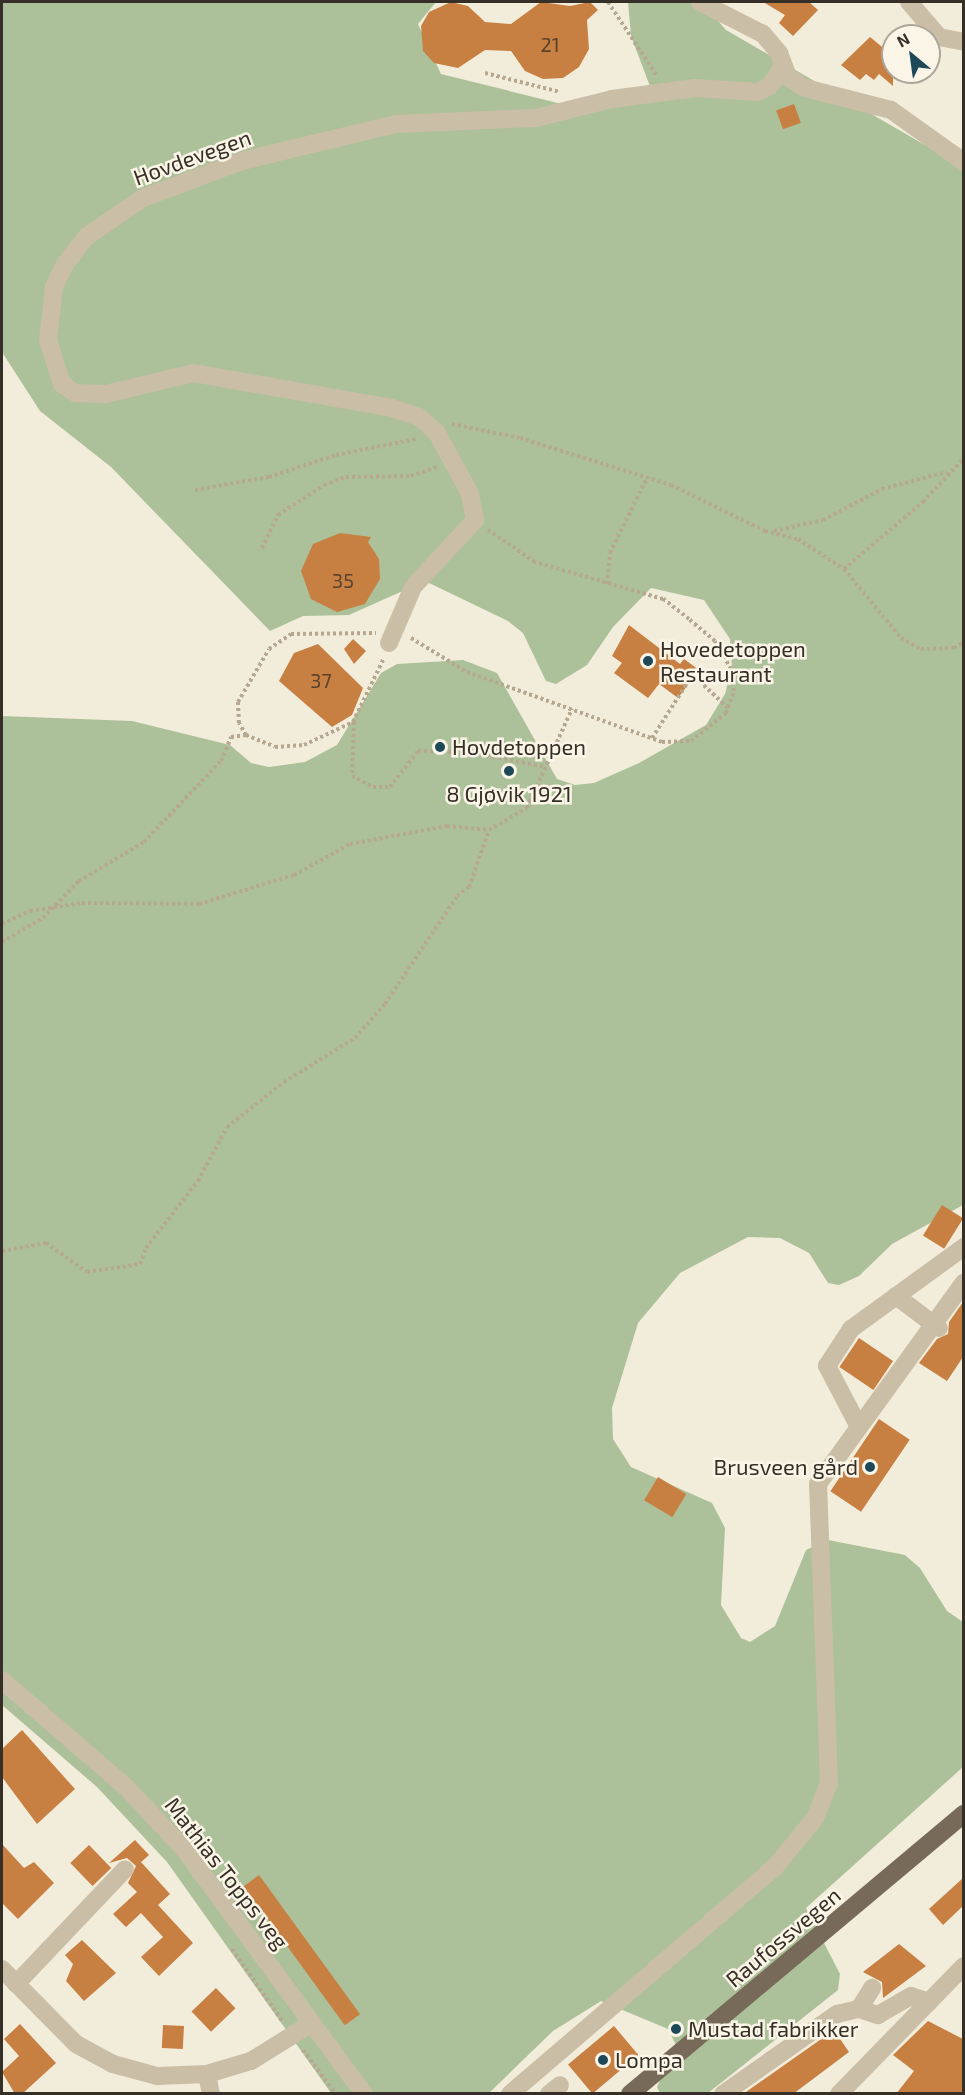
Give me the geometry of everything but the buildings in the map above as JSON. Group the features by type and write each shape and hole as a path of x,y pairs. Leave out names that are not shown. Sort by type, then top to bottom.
{"main road":[{"name":"Raufossvegen","path":"630,2094 963,1814"}],"street":[{"path":"700,2 763,34 788,77 805,88 891,110 963,162"},
{"path":"909,2 939,37 963,42"},
{"name":"Hovdevegen","path":"425,423 392,408 194,374 105,394 75,393 62,384 51,357 54,287 86,237 121,212 174,184 242,161 396,124 536,118 673,91 758,92 770,86 783,67"},
{"path":"391,634 413,587 475,520 470,494 450,458 425,423"},
{"path":"858,1425 827,1366 851,1329 963,1247"},
{"path":"510,2094 775,1867 815,1818 829,1783 818,1484 858,1425 916,1354 963,1282"},
{"path":"896,1296 939,1328"},
{"name":"Mathias Topps veg","path":"3,1685 127,1788 184,1849 364,2094"},
{"path":"16,1984 125,1869"},
{"path":"2,1969 76,2044 113,2064 157,2076 207,2074 251,2061 294,2037 312,2023"},
{"path":"839,2094 962,1970"},
{"path":"859,2009 872,1988"},
{"path":"723,2094 837,2014 859,2009 878,2014 911,1996 929,2002"},
{"path":"207,2074 211,2094"}],"path":[{"path":"608,2 641,56 673,91"},
{"path":"485,73 573,94"},
{"path":"195,490 380,450 415,440 425,423 520,438 647,478 774,532 798,539 844,570 901,638 928,649 954,648 963,642"},
{"path":"262,548 279,515 324,485 346,477 411,476 450,458"},
{"path":"844,570 923,502 947,472 963,458"},
{"path":"774,532 823,520 882,489 947,472"},
{"path":"607,584 610,553 647,478"},
{"path":"246,735 238,723 238,702 254,666 276,644 291,634 312,632 391,634 467,672 652,738 691,741 710,731 728,708 734,691 731,669 716,641 663,599 535,562 475,520"},
{"path":"391,634 354,720 350,768 357,780 374,788 390,787 418,751 475,753 546,767"},
{"path":"652,738 695,674 728,708"},
{"path":"2,924 53,908 199,904 294,875 350,844 447,826 489,830 528,808 572,710"},
{"path":"2,942 53,908 79,880 144,842 221,761 231,737 246,735 275,747 304,745 354,720"},
{"path":"2,1251 46,1243 87,1272 140,1264 234,1119 355,1038 385,1004 457,896 469,888 489,830"},
{"path":"224,1938 336,2094"}],"green space":[{"path":"2,2 436,2 418,24 441,74 578,108 651,89 631,36 628,2 702,2 726,30 963,167 963,1205 892,1244 859,1276 839,1285 828,1283 809,1253 780,1238 748,1237 680,1273 638,1323 612,1408 613,1439 631,1467 712,1503 725,1528 721,1605 741,1638 750,1642 775,1626 806,1550 828,1540 905,1555 920,1568 947,1611 963,1622 963,1767 806,1908 840,1974 838,1990 708,2093 660,2093 657,2087 676,2045 668,2029 601,2001 553,2031 489,2093 331,2093 167,1862 97,1787 2,1705 2,716 132,721 230,745 251,763 269,767 305,762 337,745 381,673 397,664 463,660 497,673 557,779 575,785 594,783 639,763 706,725 725,694 732,667 730,639 704,600 651,588 613,627 587,665 556,684 546,681 523,633 508,621 425,581 349,615 303,616 270,631 111,467 40,411 2,352"}],"place":[{"name":"Hovedetoppen Restaurant","path":"648,661"},
{"name":"Hovdetoppen","path":"440,747"},
{"name":"8 Gjøvik 1921","path":"509,771"},
{"name":"Brusveen gård","path":"870,1467"},
{"name":"Mustad fabrikker","path":"676,2029"},
{"name":"Lompa","path":"603,2060"}]}
